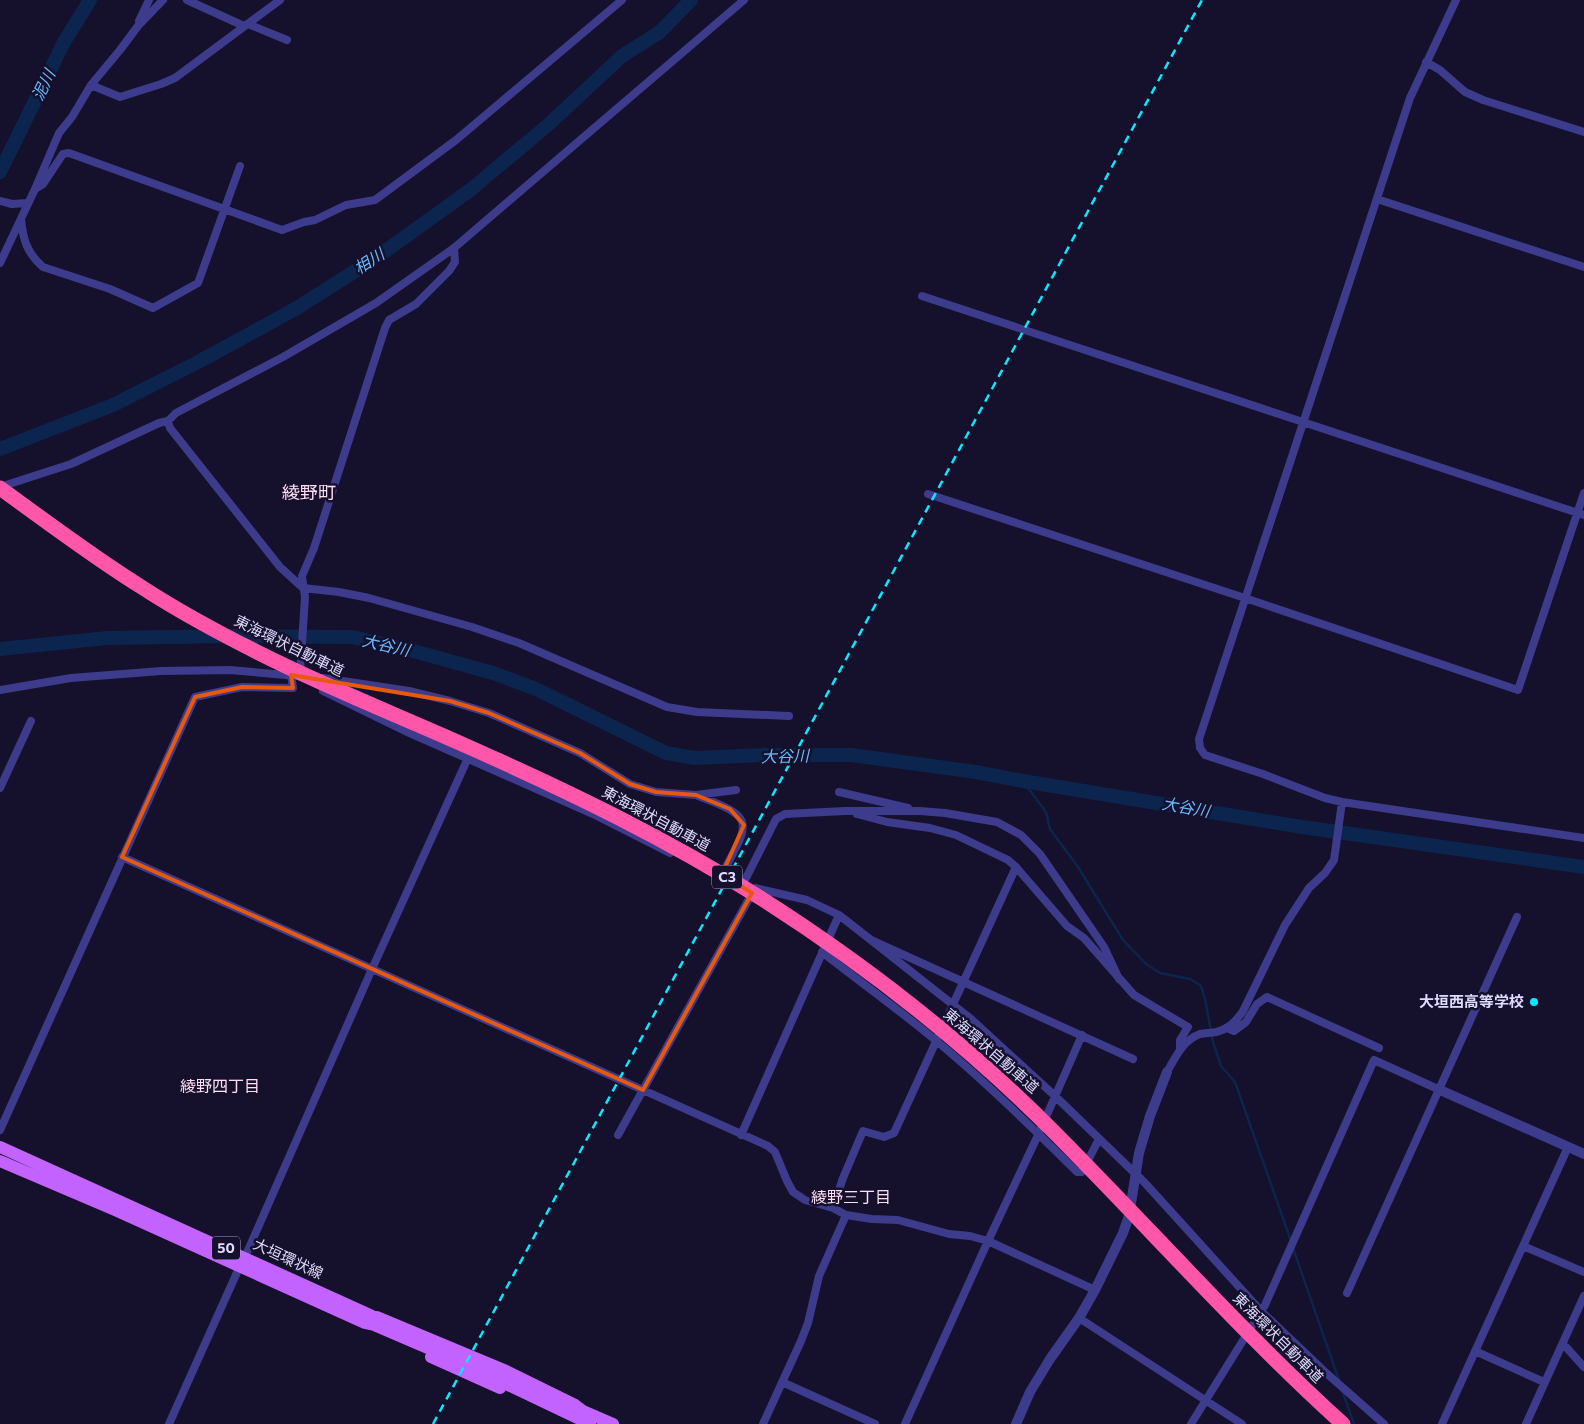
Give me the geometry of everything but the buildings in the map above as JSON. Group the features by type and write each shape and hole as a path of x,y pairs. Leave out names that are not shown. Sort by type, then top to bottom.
{"highway":[{"name":"東海環状自動車道","path":"0,488 142,588 198,621 262,655 485,754 621,818 716,871 805,927 857,963 908,1003 1000,1081 1048,1127 1264,1350 1343,1424"}],"main road":[{"name":"大垣環状線","path":"0,1147 242,1262 368,1319 374,1325 489,1374 501,1376 574,1409 584,1418 613,1424"},
{"name":"大垣環状線","path":"0,1161 242,1262"},
{"path":"378,1317 495,1366 576,1405 584,1418 570,1417 450,1366 373,1329 368,1319 378,1317"}],"street":[{"path":"138,26 149,0"},
{"path":"0,262 59,133 72,117 90,85 138,26 163,0"},
{"path":"187,0 197,2 246,25 287,40"},
{"path":"90,85 120,97 175,78 280,0"},
{"path":"35,189 42,184 63,154 69,153 282,230 315,220 346,205 375,200 456,140 622,0"},
{"path":"0,488 71,464 159,422 168,421 176,413 282,357 376,303 454,248 744,0"},
{"path":"1456,0 1410,98 1199,739 1200,748 1205,755 1263,774 1341,806 1584,838"},
{"path":"1426,62 1440,70 1465,92 1483,100 1584,132"},
{"path":"21,219 22,239 35,260 43,267 110,289 154,308 198,283 240,166"},
{"path":"1377,199 1584,267"},
{"path":"0,201 12,204 27,203"},
{"path":"454,248 455,262 449,271 416,304 389,320 385,328 314,548 302,576 305,597 302,676 310,684 334,697 405,731 593,814 702,869 722,874 755,888 807,900 838,915 952,1004 1055,1096 1145,1183 1261,1311 1325,1372 1384,1424"},
{"path":"922,296 1581,514"},
{"path":"168,421 170,428 280,567 303,588 369,598 472,627 520,643 667,707 697,712 788,716"},
{"path":"928,494 1518,690 1581,514 1584,493"},
{"path":"0,690 71,678 161,672 230,670 337,680 408,691 450,700 489,713 580,753 630,784 656,792 696,795 736,790"},
{"path":"0,1130 195,697 242,687 293,688 291,675"},
{"path":"0,788 31,721"},
{"path":"169,1424 475,743"},
{"path":"839,792 920,811"},
{"path":"696,795 730,808 740,816 744,825 741,839 722,874"},
{"path":"1016,1424 1030,1392 1078,1318 1123,1233 1129,1216 1135,1174 1150,1116 1167,1072 1180,1050 1200,1034 1218,1032 1227,1028 1237,1020 1243,1011 1285,925 1308,888 1324,873 1334,860 1341,806"},
{"path":"744,882 776,819 785,814 845,811 920,811 945,813 997,822 1021,835 1040,854 1104,947 1119,979"},
{"path":"845,811 887,822 930,828 956,835 1008,860 1067,926 1084,938 1134,995 1188,1027 1180,1040 1180,1050"},
{"path":"122,857 768,1146 776,1152 793,1192 805,1200 833,1208 846,1215 898,1220 949,1234 988,1240 1094,1290"},
{"path":"833,1208 863,1131 884,1137 894,1133 1016,867"},
{"path":"618,1135 755,888"},
{"path":"741,1135 838,915"},
{"path":"1347,1293 1517,917"},
{"path":"871,940 1133,1058"},
{"path":"822,952 875,991 936,1040 1039,1133 1077,1172 1082,1172 1099,1139"},
{"path":"1227,1028 1234,1031 1246,1022 1257,1004 1267,997 1378,1048"},
{"path":"906,1424 1082,1035"},
{"path":"1191,1424 1261,1311 1374,1060 1584,1154"},
{"path":"1442,1424 1568,1147"},
{"path":"763,1424 808,1323 819,1276 846,1215"},
{"path":"1523,1246 1584,1272"},
{"path":"1526,1424 1584,1296"},
{"path":"1078,1318 1242,1424"},
{"path":"1562,1345 1584,1367"},
{"path":"1475,1351 1544,1382"},
{"path":"782,1382 875,1424"}],"highlighted area":[{"path":"291,675 450,701 489,713 580,753 630,784 656,792 696,795 730,809 744,825 722,874 752,893 643,1090 122,857 195,697 242,687 293,688"}],"waterway":[{"name":"泥川","path":"0,172 64,42 90,0"},
{"name":"相川","path":"0,449 113,405 200,361 297,308 377,257 469,191 548,125 622,56 660,32 691,0"},
{"name":"大谷川","path":"0,649 107,638 352,637 410,650 493,673 536,689 666,753 695,758 765,755 851,755 976,772 1302,827 1584,867"},
{"path":"1023,781 1046,812 1050,829 1078,867 1123,940 1146,964 1160,973 1190,979 1201,986 1213,1042 1221,1066 1235,1082 1291,1241"},
{"path":"1293,1248 1339,1380"},
{"path":"1342,1390 1354,1424"}],"railway":[{"path":"433,1424 1202,0"}],"place":[{"name":"大垣西高等学校","path":"1534,1002"}],"district":[{"name":"綾野町","path":"309,493"},
{"name":"綾野四丁目","path":"220,1086"},
{"name":"綾野三丁目","path":"851,1197"}]}
